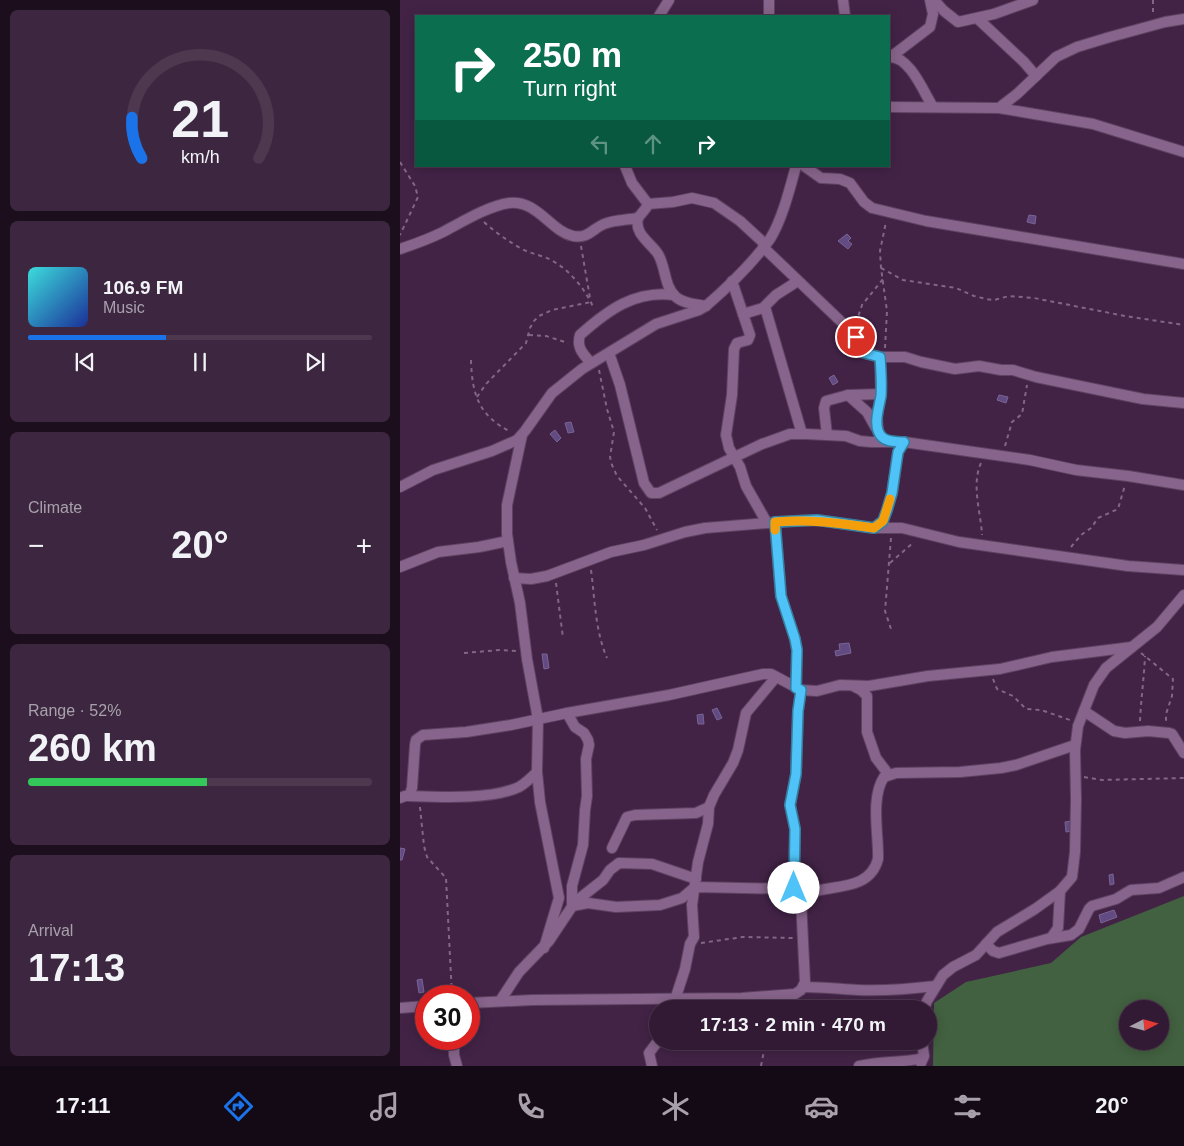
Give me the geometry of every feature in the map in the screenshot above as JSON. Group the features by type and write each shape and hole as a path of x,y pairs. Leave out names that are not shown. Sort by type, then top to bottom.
{"street":[{"path":"660,15 669,0"},
{"path":"768,15 769,0"},
{"path":"843,0 845,15"},
{"path":"932,0 956,21 961,22 994,14 1033,0"},
{"path":"890,56 930,27 933,14 932,0"},
{"path":"1165,22 1184,10"},
{"path":"976,18 1024,62 1036,76"},
{"path":"1000,108 1056,57 1077,47 1151,25 1184,19"},
{"path":"890,56 900,58 908,65 933,107"},
{"path":"890,107 1000,108 1093,124 1183,152"},
{"path":"625,167 632,183 648,204"},
{"path":"400,487 433,470 512,443 521,436 558,386 656,324 706,306 756,257 770,238 788,196 796,167"},
{"path":"805,167 821,178 847,181 868,206 888,212 926,221 1184,264"},
{"path":"648,204 692,198 714,203 740,221 798,281 853,333 864,353 882,357 905,357 955,369 979,366 1013,370 1028,375 1143,399 1184,403"},
{"path":"400,249 420,242 502,204 522,204 544,216 570,236 580,236 592,233 605,224 638,218 648,204"},
{"path":"638,218 639,231 658,255 667,282 674,295"},
{"path":"732,281 750,334 748,340 737,343 734,349 732,395 726,435 729,448 740,467 746,486 771,522 781,596 797,650 796,774 790,805 795,829 794,888 802,920"},
{"path":"743,314 765,307 776,295 798,281"},
{"path":"594,362 580,348 578,343 580,335 598,319 623,303 633,299 664,294 674,295 683,301 706,306"},
{"path":"765,307 802,434"},
{"path":"609,353 620,384 644,483 650,493 659,493 733,457 790,434 846,436 860,441 904,442 1030,460 1076,470 1184,485"},
{"path":"878,432 877,416 881,394 882,357"},
{"path":"826,435 824,403 828,399 848,395 881,394"},
{"path":"848,395 867,412 882,438 888,441"},
{"path":"521,436 508,506 507,534 538,719 537,772 543,818 559,898 544,948"},
{"path":"874,528 883,521 887,510 892,493 898,452 904,442"},
{"path":"514,578 531,579 555,574 611,552 706,528 817,520 874,528 902,528 960,542 1128,566 1184,570"},
{"path":"400,567 438,552 479,547 508,540"},
{"path":"927,1000 943,975 976,955 997,932 1035,909 1070,881 1073,874 1076,799 1075,746 1078,726 1100,675 1157,627 1184,595"},
{"path":"404,797 412,788 416,740 423,735 475,731 669,695 763,674 771,674 798,689 817,691 840,685 869,686 928,676 993,670 1052,656 1133,647"},
{"path":"675,1000 686,969 690,944 694,933 692,905 708,824 709,807 733,763 738,750 746,713 776,677"},
{"path":"851,685 861,690 867,696 867,732 876,758 889,775"},
{"path":"1084,711 1114,731 1125,733 1166,732 1172,734 1184,753"},
{"path":"567,713 575,728 584,732 589,746 586,759 587,796 583,845 572,886 572,906"},
{"path":"804,987 801,900 808,893 846,886 862,880 875,868 878,859 876,820 879,788 884,777 889,775 1001,768 1075,746"},
{"path":"404,797 504,793 522,785 537,772"},
{"path":"612,848 626,817 696,813 709,807"},
{"path":"500,1001 519,972 544,948 578,898 604,880 610,870 619,863 652,864 695,883 794,888"},
{"path":"986,944 993,951 999,953 1051,938 1068,936 1076,932 1081,926 1088,909 1092,906 1116,899 1131,890 1159,888 1184,877"},
{"path":"572,906 588,903 616,907 660,905 682,898 695,883"},
{"path":"1051,938 1058,928 1060,890"},
{"path":"728,1000 794,994 804,987 904,990 936,986"},
{"path":"480,1003 500,1001 649,1004"},
{"path":"400,1008 415,1007"},
{"path":"454,1050 457,1066"},
{"path":"652,1050 650,1053 652,1066"},
{"path":"859,1066 881,1061 921,1062 923,1050"}],"path":[{"path":"1151,25 1153,0"},
{"path":"400,162 415,186 418,197 400,235"},
{"path":"882,357 888,321 880,251 888,212"},
{"path":"477,215 498,235 521,248 551,260 563,268 579,283 591,300"},
{"path":"580,236 591,300 598,319"},
{"path":"881,268 903,280 956,288 986,299 994,300 1009,296 1034,298 1125,316 1184,325"},
{"path":"853,333 862,305 883,279"},
{"path":"476,397 500,368 522,348 534,321 544,313 552,310 591,300"},
{"path":"528,336 536,334 567,343 578,343"},
{"path":"471,360 472,381 476,397 485,414 495,423 521,436"},
{"path":"594,362 602,378 607,408 614,432 610,457 612,465 617,476 645,508 662,539"},
{"path":"1002,456 1012,422 1022,414 1028,375"},
{"path":"985,545 982,538 977,475 980,466 989,454"},
{"path":"1061,556 1081,535 1091,528 1098,518 1118,509 1128,476"},
{"path":"892,528 885,611 892,632"},
{"path":"889,564 923,534"},
{"path":"589,561 595,615 607,658"},
{"path":"555,574 563,638"},
{"path":"1133,647 1173,679 1172,696 1166,714 1166,732"},
{"path":"464,654 500,650 526,651"},
{"path":"1138,732 1144,656"},
{"path":"993,670 993,678 997,689 1013,696 1026,709 1041,710 1071,720 1078,726"},
{"path":"1075,775 1102,780 1184,778"},
{"path":"419,797 420,819 427,857 446,878 451,985"},
{"path":"690,944 710,943 743,937 803,939"},
{"path":"761,1066 764,1050"}],"green space":[{"path":"1184,896 1184,1066 933,1066 933,1050 937,1050 937,1001 966,982 1051,963 1081,937"}],"building":[{"path":"1029,215 1036,216 1035,224 1027,222"},
{"path":"847,234 851,238 848,241 852,244 848,249 838,241"},
{"path":"834,375 838,382 833,385 829,378"},
{"path":"999,395 1008,397 1006,403 997,400"},
{"path":"571,422 574,432 568,433 565,423"},
{"path":"555,430 561,438 557,442 550,434"},
{"path":"849,643 851,653 836,656 835,651 840,650 839,644"},
{"path":"542,654 547,654 549,668 544,669"},
{"path":"717,708 722,718 717,720 712,710"},
{"path":"703,714 704,724 698,724 697,715"},
{"path":"1071,821 1072,831 1066,832 1065,822"},
{"path":"400,848 405,849 402,860 400,860"},
{"path":"1113,874 1114,884 1110,885 1109,875"},
{"path":"1114,910 1117,917 1101,923 1099,915"},
{"path":"422,979 423,985 418,985 417,980"}],"slow traffic":[{"path":"775,530 775,522 793,520 817,520 874,528 883,521 890,499"}],"route":[{"path":"794,888 795,829 790,805 796,774 798,711 801,690 796,688 797,650 795,639 781,596 775,522 817,520 874,528 883,521 892,493 898,452 904,442 888,441 882,438 878,432 877,416 881,394 880,357 864,353 856,337"}]}
